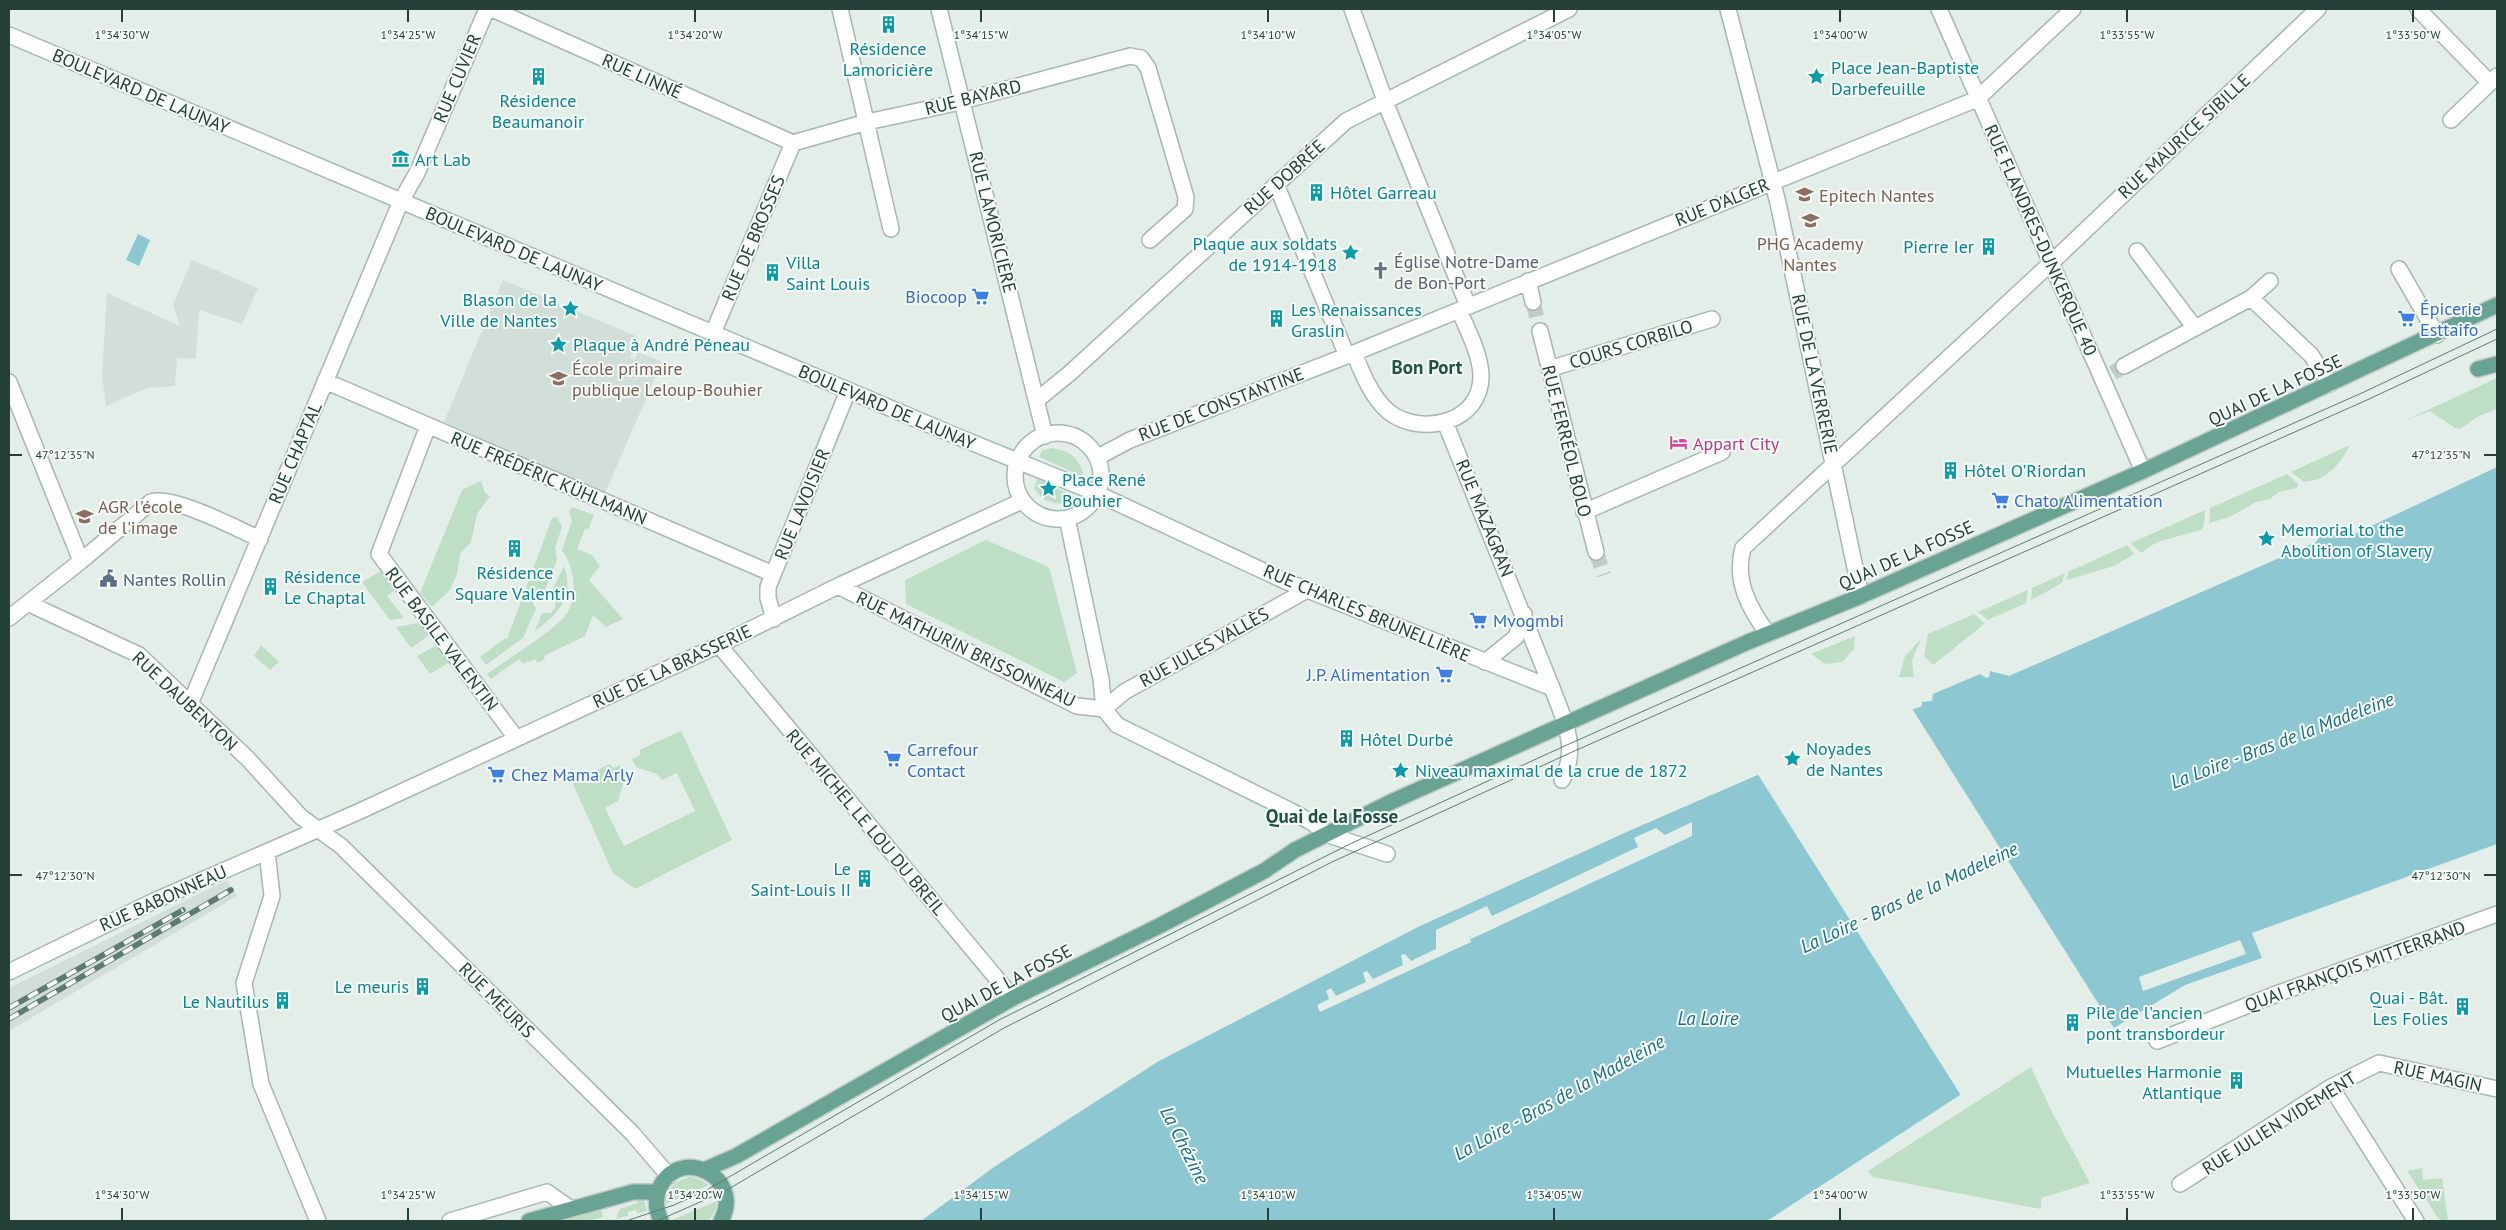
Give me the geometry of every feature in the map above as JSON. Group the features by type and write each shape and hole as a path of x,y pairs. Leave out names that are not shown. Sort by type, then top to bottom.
{"main road":[{"name":"QUAI DE LA FOSSE","path":"704,1170 736,1156 1013,998 1161,925 1264,871 1295,850 1329,835 1393,801 1768,634 1861,596 2143,472 2437,335 2497,305"},
{"path":"2478,369 2497,364"},
{"path":"661,1221 656,1206 658,1192 669,1176 687,1168 704,1170 717,1178 725,1191 726,1207 722,1221"},
{"path":"529,1221 633,1192 658,1192"}],"street":[{"name":"RUE CUVIER","path":"402,201 487,9"},
{"name":"RUE LINNÉ","path":"492,9 792,143"},
{"path":"840,9 891,229"},
{"name":"RUE LAMORICIÈRE","path":"939,9 1046,436"},
{"path":"1276,184 1351,354 1374,394 1389,412 1414,424 1427,426 1445,422 1461,414 1471,404 1480,384 1481,375 1477,356 1463,308 1352,9"},
{"name":"RUE DOBRÉE","path":"1037,400 1070,373 1346,121 1569,9"},
{"name":"RUE DE LA VERRERIE","path":"1728,9 1772,181 1861,596"},
{"name":"RUE FLANDRES-DUNKERQUE 40","path":"1939,9 2051,263 2113,372 2143,472"},
{"path":"1977,98 2073,9"},
{"name":"RUE MAURICE SIBILLE","path":"1768,634 1756,617 1742,585 1739,563 1743,548 2051,263 2318,9"},
{"path":"2418,9 2494,80 2451,120"},
{"name":"BOULEVARD DE LAUNAY","path":"9,35 848,391 1096,493"},
{"name":"RUE BAYARD","path":"792,143 867,122 963,101 1130,56 1141,58 1148,68 1186,197 1185,209 1150,240"},
{"name":"RUE D'ALGER","path":"1463,308 1977,98"},
{"name":"RUE DE BROSSES","path":"713,333 792,143"},
{"name":"RUE CHAPTAL","path":"190,704 402,201"},
{"path":"2138,251 2195,328"},
{"path":"2399,269 2437,335"},
{"path":"1528,281 1534,302"},
{"path":"2113,372 2251,298 2270,281"},
{"path":"2251,298 2310,355 2330,384"},
{"name":"RUE DE CONSTANTINE","path":"1098,457 1130,440 1463,308"},
{"name":"COURS CORBILO","path":"1549,369 1712,319"},
{"name":"RUE FERRÉOL BOLO","path":"1540,331 1584,512 1596,552"},
{"path":"2478,369 2497,356"},
{"name":"RUE FRÉDÉRIC KÜHLMANN","path":"325,381 773,574"},
{"path":"9,382 81,561"},
{"name":"RUE LAVOISIER","path":"774,619 768,598 768,587 848,391"},
{"name":"RUE MAZAGRAN","path":"1445,422 1524,614 1552,688"},
{"name":"RUE BASILE VALENTIN","path":"428,426 379,554 516,738"},
{"path":"1061,433 1076,436 1089,444 1098,457 1100,472 1096,493 1085,510 1067,518 1054,520 1042,517 1022,501 1015,481 1019,461 1029,445 1046,436 1061,433"},
{"path":"1584,512 1722,452"},
{"name":"RUE CHARLES BRUNELLIÈRE","path":"1096,493 1307,590 1552,688"},
{"path":"9,618 151,502 158,499 175,502 260,539"},
{"name":"RUE DE LA BRASSERIE","path":"320,829 719,645 838,586 1022,501"},
{"path":"1067,518 1101,679 1104,709 1117,725 1291,811 1329,835 1387,854"},
{"name":"RUE MATHURIN BRISSONNEAU","path":"838,586 1077,706 1104,709"},
{"name":"RUE JULES VALLÈS","path":"1104,709 1124,692 1307,590"},
{"name":"RUE DAUBENTON","path":"9,599 34,606 139,655 248,759 301,817 320,829"},
{"path":"1485,662 1516,637 1524,614"},
{"name":"RUE MICHEL LE LOU DU BREIL","path":"719,645 1013,998"},
{"path":"1552,688 1566,723 1570,753 1569,767 1562,780"},
{"name":"RUE BABONNEAU","path":"9,972 154,901 320,829"},
{"name":"RUE MEURIS","path":"320,829 341,846 602,1103 669,1176"},
{"path":"267,852 272,896 244,983 261,1084 318,1221"},
{"name":"QUAI FRANÇOIS MITTERRAND","path":"2157,1041 2279,993 2497,914"},
{"name":"RUE JULIEN VIDEMENT","path":"2180,1184 2331,1087 2379,1063"},
{"name":"RUE MAGIN","path":"2379,1063 2497,1089"},
{"path":"2331,1087 2416,1221"},
{"path":"450,1221 548,1192 571,1209"}],"shaded area":[{"path":"192,260 258,288 242,324 199,310 196,359 177,358 175,386 147,388 106,406 102,376 107,293 180,326 173,304"},
{"name":"École primaire publique Leloup-Bouhier","path":"503,280 638,337 630,358 635,360 638,352 662,362 605,493 444,422"},
{"path":"227,880 237,896 9,1031 9,988"}],"green space":[{"path":"2497,378 2497,409 2477,417 2460,429 2455,428 2430,411 2406,420"},
{"path":"2350,445 2337,465 2320,478 2304,482 2291,472"},
{"path":"1051,448 1062,450 1072,455 1081,467 1083,473 1081,476 1039,457 1042,451"},
{"path":"2287,474 2298,484 2297,488 2279,492 2270,499 2256,502 2230,517 2209,523 2210,508"},
{"path":"1037,479 1075,497 1072,502 1066,503 1055,503 1045,500 1034,488"},
{"path":"481,481 485,493 490,496 477,514 471,542 460,554 457,574 450,590 432,607 420,593 462,490"},
{"path":"572,507 594,515 588,530 585,529 577,549 592,555 600,566 589,580 623,619 606,627 593,615 585,636 544,656 545,659 538,663 535,659 523,664 519,659 491,679 487,674 553,627 567,613 571,606 574,581 570,564 562,550 572,521 569,512"},
{"path":"2205,510 2204,525 2201,530 2157,542 2141,553 2131,543"},
{"path":"557,517 562,527 555,548 557,560 545,591 536,596 533,603 536,609 523,638 486,665 480,657 504,639 507,639 552,518"},
{"path":"986,540 1049,567 1077,673 1064,682 906,604 905,580"},
{"path":"2127,545 2134,554 2114,566 2067,580 2068,572"},
{"path":"564,566 567,587 563,603 551,618 535,631 542,613 551,613 555,607 556,599 551,593"},
{"path":"385,569 400,586 387,596 404,618 390,620 362,582"},
{"path":"2065,573 2062,583 2031,600 2032,588"},
{"path":"2028,590 2026,603 1988,620 1978,612"},
{"path":"1974,614 1984,623 1982,626 1933,665 1924,656 1928,634"},
{"path":"418,623 428,632 428,636 411,648 396,627"},
{"path":"1855,636 1854,649 1842,662 1825,664 1811,654"},
{"path":"1921,639 1912,660 1914,677 1899,677 1905,656"},
{"path":"261,645 279,662 270,670 254,656"},
{"path":"437,645 450,662 430,674 417,656"},
{"path":"681,731 732,840 635,889 613,873 572,782 610,764 613,768 620,765 625,777 618,801 605,808 624,846 695,811 677,773 662,780 657,774 636,767 632,759 641,755 639,750"},
{"path":"2031,1067 2051,1110 2090,1183 2041,1198 2041,1209 1873,1177 1868,1171"},
{"path":"2422,1168 2423,1180 2442,1178 2448,1221 2440,1221 2407,1171"},
{"path":"689,1177 697,1178 709,1185 666,1204 668,1194 673,1186"},
{"path":"637,1198 644,1200 647,1211 637,1213 636,1210 628,1212 628,1216 616,1219 620,1209 637,1203"},
{"path":"717,1201 716,1209 709,1221 672,1220"},
{"path":"600,1206 603,1217 586,1221 550,1221"}],"water":[{"path":"138,234 150,240 139,266 126,260"},
{"name":"La Loire","path":"2497,467 2497,844 2252,933 2262,958 2185,985 2114,1028 2107,1018 2055,1033 1767,1221 921,1221 994,1167 1159,1061 1418,927 1631,830 1863,729 1922,706 1922,702 1932,701 1933,694 1980,674 1986,678 1989,677 1990,671 2009,676 2316,542 2321,535 2352,535","holes":["2240,940 2246,954 2143,991 2139,977"]}],"pier":[{"path":"1911,707 2115,1030 2112,1030 2106,1021 2062,1046 2055,1037 1962,1097 1757,773"},
{"path":"1692,822 1692,836 1471,939 1469,934 1471,942 1320,1012 1317,1005 1329,999 1326,991 1331,988 1336,996 1366,982 1363,973 1367,971 1373,979 1403,965 1401,955 1405,954 1411,961 1436,949 1436,930 1487,906 1492,916 1638,847 1634,838 1656,828 1665,835"}],"tunnel":[{"path":"1533,302 1540,331"},
{"path":"2113,373 2124,366"},
{"path":"1596,552 1604,575"}],"tram line":[{"path":"626,1221 674,1205 705,1191 999,1020 1352,843 1569,744 2364,392 2497,329"},
{"path":"657,1221 725,1191 1004,1028 1332,862 1570,753 2367,400 2497,339"}],"railway":[{"path":"9,1019 231,890"},
{"path":"9,1008 183,910"}],"place":[{"name":"Résidence Lamoricière","path":"888,25"},
{"name":"Résidence Beaumanoir","path":"538,77"},
{"name":"Place Jean-Baptiste Darbefeuille","path":"1817,77"},
{"name":"Art Lab","path":"401,159"},
{"name":"Hôtel Garreau","path":"1316,192"},
{"name":"Epitech Nantes","path":"1805,195"},
{"name":"PHG Academy Nantes","path":"1810,220"},
{"name":"Pierre Ier","path":"1988,246"},
{"name":"Plaque aux soldats de 1914-1918","path":"1351,253"},
{"name":"Église Notre-Dame de Bon-Port","path":"1380,271"},
{"name":"Villa Saint Louis","path":"772,272"},
{"name":"Biocoop","path":"981,296"},
{"name":"Blason de la Ville de Nantes","path":"571,309"},
{"name":"Épicerie Esttaifo","path":"2406,318"},
{"name":"Les Renaissances Graslin","path":"1277,319"},
{"name":"Plaque à André Péneau","path":"559,344"},
{"name":"École primaire publique Leloup-Bouhier","path":"558,378"},
{"name":"Appart City","path":"1679,443"},
{"name":"Hôtel O'Riordan","path":"1950,470"},
{"name":"Place René Bouhier","path":"1048,489"},
{"name":"Chato Alimentation","path":"2000,500"},
{"name":"AGR l'école de l'image","path":"84,516"},
{"name":"Memorial to the Abolition of Slavery","path":"2267,539"},
{"name":"Résidence Square Valentin","path":"515,549"},
{"name":"Nantes Rollin","path":"109,579"},
{"name":"Résidence Le Chaptal","path":"270,586"},
{"name":"Mvogmbi","path":"1479,620"},
{"name":"J.P. Alimentation","path":"1444,674"},
{"name":"Hôtel Durbé","path":"1346,739"},
{"name":"Noyades de Nantes","path":"1792,758"},
{"name":"Carrefour Contact","path":"893,759"},
{"name":"Niveau maximal de la crue de 1872","path":"1401,770"},
{"name":"Chez Mama Arly","path":"497,774"},
{"name":"Le Saint-Louis II","path":"865,878"},
{"name":"Le meuris","path":"423,986"},
{"name":"Le Nautilus","path":"283,1001"},
{"name":"Quai - Bât. Les Folies","path":"2462,1007"},
{"name":"Pile de l'ancien pont transbordeur","path":"2072,1022"},
{"name":"Mutuelles Harmonie Atlantique","path":"2236,1081"}],"district":[{"name":"Bon Port","path":"1427,367"},
{"name":"Quai de la Fosse","path":"1332,816"}],"water label":[{"name":"La Loire - Bras de la Madeleine","path":"2282,740"},
{"name":"La Loire - Bras de la Madeleine","path":"1909,897"},
{"name":"La Loire - Bras de la Madeleine","path":"1559,1097"},
{"name":"La Chézine","path":"1185,1145"}]}
